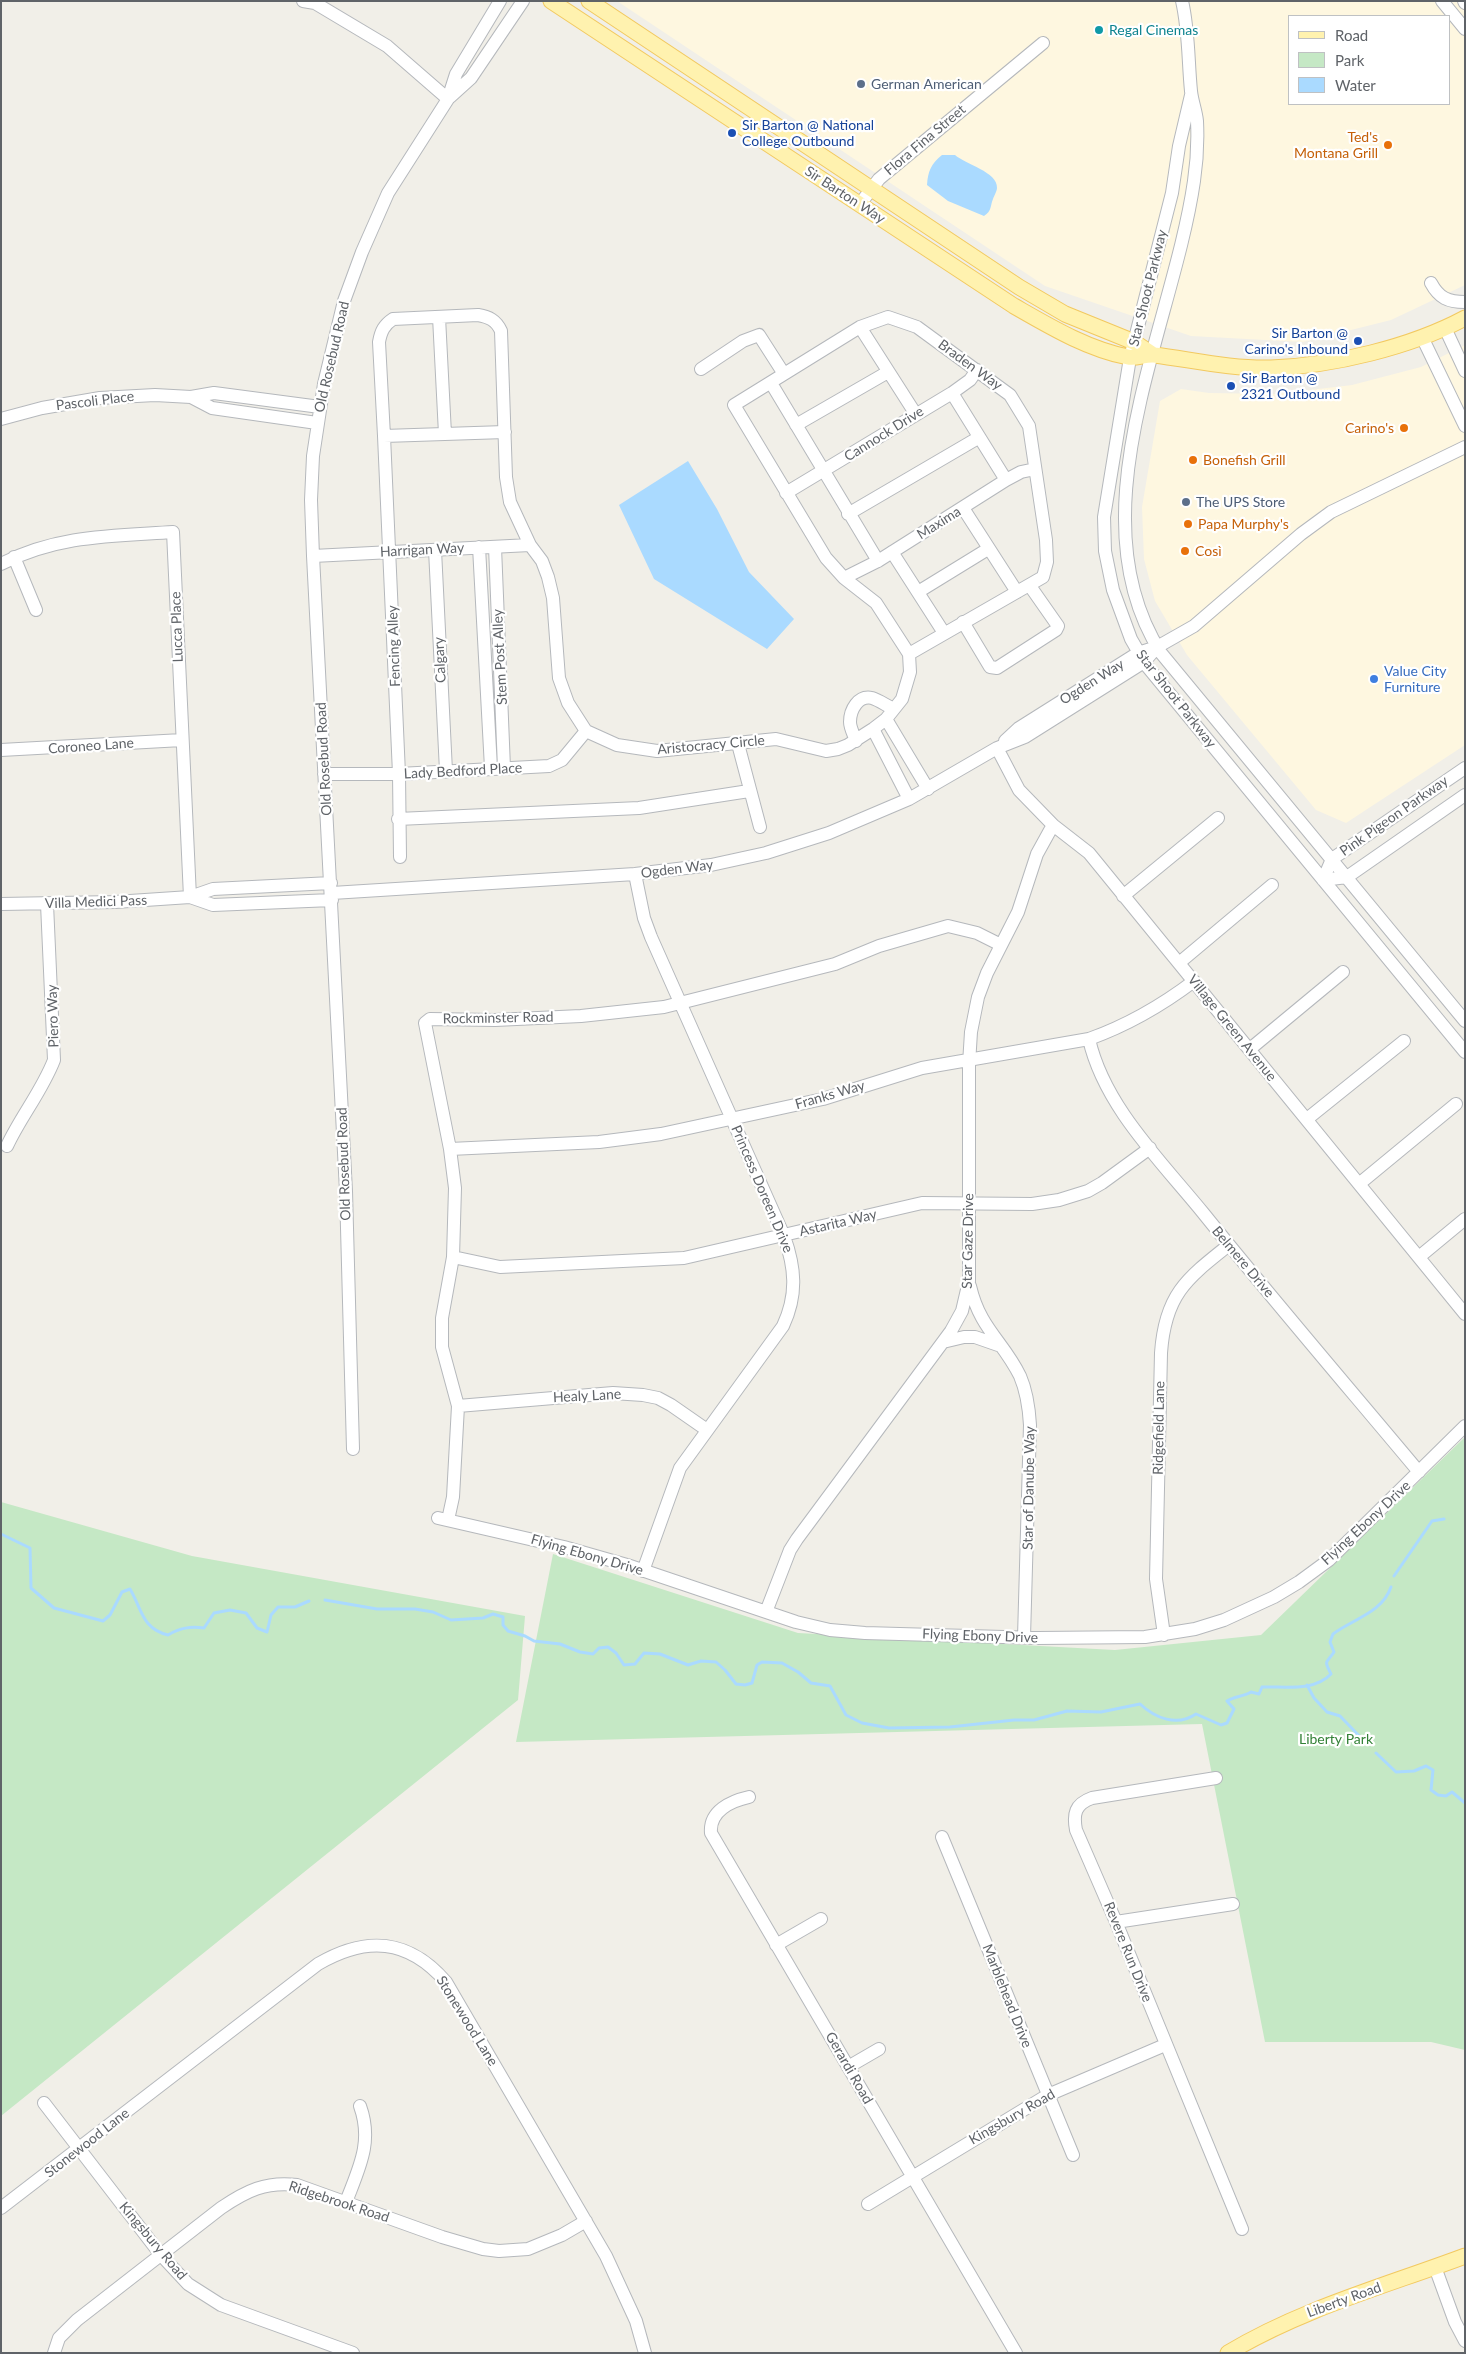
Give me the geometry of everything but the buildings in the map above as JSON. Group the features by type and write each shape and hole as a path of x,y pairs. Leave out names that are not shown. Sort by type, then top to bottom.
{"main road":[{"name":"Sir Barton Way","path":"551,1 957,269 1043,323 1108,352 1130,358 1152,354 1233,366 1270,368 1303,366 1382,349 1422,337 1465,318"},
{"name":"Sir Barton Way","path":"589,1 870,190 1041,301 1065,314 1134,342 1152,354"},
{"name":"Liberty Road","path":"1228,2353 1268,2330 1314,2311 1465,2256"}],"street":[{"name":"Old Rosebud Road","path":"353,1449 346,1190 332,892 313,556 311,500 313,456 317,423 335,334 362,252 388,193 448,99 456,74 500,1"},
{"name":"Old Rosebud Road","path":"448,99 471,78 523,1"},
{"name":"Star Shoot Parkway","path":"1182,1 1187,24 1191,93 1198,144 1194,182 1152,354 1129,464 1124,512 1131,583 1148,630 1157,647 1465,1021"},
{"path":"1442,1 1465,29"},
{"path":"311,2 388,46 448,99"},
{"name":"Flora Fina Street","path":"860,204 879,179 1043,43"},
{"name":"Star Shoot Parkway","path":"1191,93 1179,146 1172,193 1130,358 1106,497 1104,534 1113,590 1119,612 1141,657 1465,1052"},
{"path":"1431,282 1437,294 1447,300 1465,302"},
{"path":"505,432 384,436 379,356 381,332 386,323 393,319 478,315 487,316 498,325 501,331 505,432 506,477 510,502 530,545 542,561 553,598 559,678 568,703 586,731"},
{"name":"Braden Way","path":"786,493 734,405 860,327 888,316 916,327 1010,395 1029,426 1046,540 1047,562 1043,577 909,654"},
{"path":"439,317 445,434"},
{"path":"860,327 915,414"},
{"path":"1445,328 1465,371"},
{"path":"701,369 743,342 759,335 784,374"},
{"path":"1422,337 1465,426"},
{"name":"Cannock Drive","path":"786,493 952,393 970,380 978,370"},
{"path":"796,425 888,372"},
{"path":"771,383 878,561"},
{"name":"Pascoli Place","path":"1,419 42,408 100,398 155,395 191,397 214,393 320,407"},
{"path":"952,393 978,438 1006,480"},
{"name":"Pascoli Place","path":"191,397 212,408 317,423"},
{"name":"Fencing Alley","path":"384,436 399,774 398,819 400,857"},
{"path":"848,514 978,438"},
{"name":"Ogden Way","path":"332,892 636,874 711,865 766,852 829,833 909,799 997,748 1025,737 1141,657 1194,626 1301,534 1331,512 1465,447"},
{"name":"Maxima","path":"844,578 878,561 1006,480 1021,472 1036,469"},
{"path":"786,493 826,558 844,578 876,603 909,654"},
{"path":"963,508 1017,592"},
{"name":"Lucca Place","path":"1,564 14,557 69,540 173,532 190,897"},
{"name":"Harrigan Way","path":"313,556 530,545"},
{"name":"Stem Post Alley","path":"495,547 504,768"},
{"name":"Stem Post Alley","path":"479,548 491,768"},
{"path":"918,592 988,549"},
{"name":"Calgary","path":"435,550 446,771"},
{"path":"892,552 944,634"},
{"path":"14,557 36,610"},
{"path":"963,622 990,667 997,668 1056,630 1058,626 1030,586"},
{"name":"Aristocracy Circle","path":"586,731 617,745 657,751 776,739 826,751 838,749 856,741 873,730 902,699 909,682 911,663 909,654"},
{"path":"856,741 850,724 852,710 864,698 872,698 890,714 928,789"},
{"path":"873,730 909,799"},
{"name":"Lady Bedford Place","path":"324,774 399,774 549,766 562,760 586,731"},
{"name":"Coroneo Lane","path":"1,750 182,740"},
{"path":"738,744 760,827"},
{"name":"Village Green Avenue","path":"997,748 1019,790 1053,825 1088,853 1465,1314"},
{"name":"Pink Pigeon Parkway","path":"1323,880 1332,859 1465,768"},
{"path":"398,819 639,808 749,791"},
{"name":"Pink Pigeon Parkway","path":"1323,880 1347,877 1465,796"},
{"path":"1124,896 1218,818"},
{"name":"Star Gaze Drive","path":"766,1612 790,1550 797,1539 943,1342 962,1311 969,1281 971,1032 978,997 986,973 1018,912 1038,854 1053,825"},
{"name":"Princess Doreen Drive","path":"636,874 644,918 784,1236 793,1263 795,1283 788,1315 774,1339 680,1468 643,1571"},
{"path":"1179,963 1272,885"},
{"name":"Villa Medici Pass","path":"1,904 47,904 190,897 213,905 332,892"},
{"name":"Piero Way","path":"7,1146 17,1124 47,1077 54,1060 47,904"},
{"name":"Rockminster Road","path":"443,1519 453,1497 458,1406 442,1347 442,1318 453,1257 455,1188 450,1149 424,1023 430,1019 495,1020 581,1016 664,1007 835,964 879,946 948,926 977,932 1001,945"},
{"path":"1250,1049 1343,972"},
{"name":"Franks Way","path":"450,1149 599,1142 661,1134 823,1099 922,1068 1089,1039 1149,1012 1194,981"},
{"name":"Belmere Drive","path":"1089,1039 1093,1057 1104,1085 1150,1148 1419,1472"},
{"path":"1306,1119 1404,1041"},
{"path":"1359,1184 1456,1104"},
{"name":"Astarita Way","path":"453,1257 500,1267 684,1258 922,1204 1032,1204 1075,1196 1102,1183 1150,1148"},
{"path":"1419,1257 1465,1219"},
{"name":"Ridgefield Lane","path":"1164,1636 1156,1579 1161,1353 1164,1327 1172,1300 1181,1288 1229,1245"},
{"name":"Star of Danube Way","path":"969,1281 982,1320 1020,1376 1029,1411 1024,1638"},
{"path":"943,1342 964,1337 975,1337 999,1346"},
{"name":"Healy Lane","path":"458,1406 613,1393 644,1395 658,1398 671,1405 707,1430"},
{"name":"Flying Ebony Drive","path":"443,1519 564,1547 766,1612 809,1625 838,1630 1024,1638 1102,1639 1164,1636 1195,1629 1231,1617 1274,1597 1299,1582 1329,1560 1465,1426"},
{"name":"Revere Run Drive","path":"1216,1778 1092,1798 1080,1804 1074,1819 1076,1830 1116,1922 1242,2229"},
{"name":"Gerardi Road","path":"749,1797 733,1801 722,1808 711,1826 711,1833 1016,2353"},
{"name":"Marblehead Drive","path":"942,1837 1073,2156"},
{"path":"1116,1922 1233,1904"},
{"path":"776,1945 821,1919"},
{"name":"Stonewood Lane","path":"1,2208 318,1964 350,1948 360,1946 390,1947 422,1960 446,1982 586,2221 624,2293 645,2353"},
{"name":"Kingsbury Road","path":"868,2204 1048,2095 1165,2045"},
{"path":"848,2067 879,2049"},
{"name":"Kingsbury Road","path":"44,2104 161,2255 188,2284 221,2305 353,2353"},
{"path":"346,2202 365,2148 367,2133 360,2106"},
{"name":"Ridgebrook Road","path":"54,2353 59,2338 65,2330 238,2196 264,2185 280,2183 297,2185 465,2245 499,2251 538,2246 586,2221"},
{"path":"1435,2267 1455,2322 1465,2341"}],"shaded area":[{"path":"617,1 1465,1 1465,285 1391,320 1303,342 1191,336 1045,286"},
{"path":"1465,345 1465,745 1346,823 1316,810 1187,655 1155,601 1144,559 1142,507 1160,401 1181,389 1209,393 1276,394 1352,385 1421,367"}],"green space":[{"name":"Liberty Park","path":"1465,1437 1465,2050 1431,2042 1265,2042 1202,1724 516,1742 553,1554 798,1633 1115,1650 1261,1635"},
{"path":"1,1502 192,1556 525,1616 518,1700 1,2116"}],"water":[{"path":"942,155 955,155 987,173 996,182 997,189 990,208 984,216 948,201 927,185 931,168"},
{"path":"688,461 717,509 749,572 794,619 767,649 654,579 619,505"}],"waterway":[{"path":"1394,1576 1432,1521 1444,1519"},
{"path":"1,1534 30,1548 31,1588 54,1608 103,1621 110,1615 122,1592 130,1589 148,1623 159,1632 168,1635 185,1628 204,1628 214,1613 230,1610 246,1613 257,1628 267,1632 271,1615 278,1607 295,1607 309,1601"},
{"path":"325,1600 377,1609 415,1609 433,1612 451,1620 483,1618 493,1614 503,1617 503,1625 508,1631 534,1641 560,1644 580,1652 593,1654 599,1648 608,1647 616,1653 624,1665 635,1664 644,1653 660,1654 688,1665 701,1661 716,1662 736,1684 745,1685 752,1683 757,1665 762,1662 782,1663 798,1672 811,1683 830,1686 846,1715 862,1723 889,1728 950,1727 1014,1720 1034,1720 1067,1711 1101,1712 1140,1704 1152,1713 1166,1719 1181,1720 1196,1714 1221,1725 1227,1723 1234,1709 1227,1701 1230,1699 1251,1692 1259,1694 1262,1687 1307,1686 1324,1680 1331,1674 1327,1663 1334,1652 1330,1642 1333,1634 1374,1609 1387,1596 1391,1587"},
{"path":"1307,1685 1314,1698 1327,1712 1340,1716 1364,1741"},
{"path":"1376,1753 1396,1772 1414,1771 1426,1766 1433,1770 1431,1790 1438,1795 1446,1796 1452,1792 1465,1803"}],"place":[{"name":"Regal Cinemas","path":"1099,30"},
{"name":"German American","path":"861,84"},
{"name":"Sir Barton @ National College Outbound","path":"732,133"},
{"name":"Ted's Montana Grill","path":"1388,145"},
{"name":"Sir Barton @ Carino's Inbound","path":"1358,341"},
{"name":"Sir Barton @ 2321 Outbound","path":"1231,386"},
{"name":"Carino's","path":"1404,428"},
{"name":"Bonefish Grill","path":"1193,460"},
{"name":"The UPS Store","path":"1186,502"},
{"name":"Papa Murphy's","path":"1188,524"},
{"name":"Così","path":"1185,551"},
{"name":"Value City Furniture","path":"1374,679"}]}
